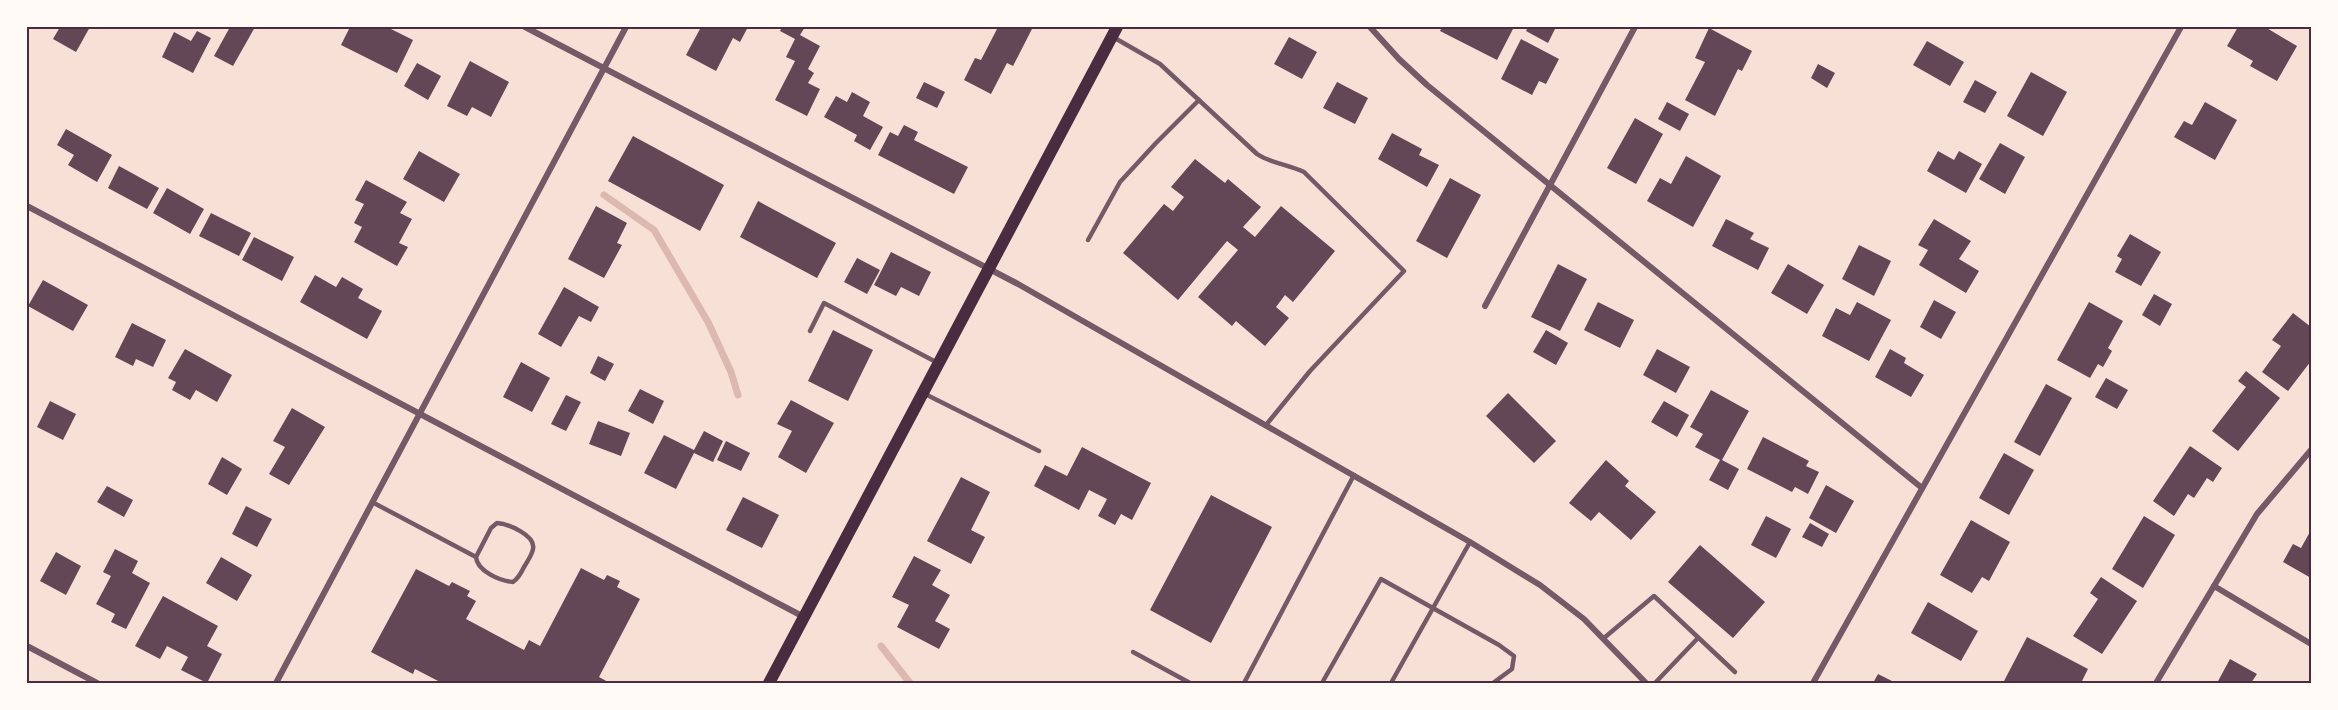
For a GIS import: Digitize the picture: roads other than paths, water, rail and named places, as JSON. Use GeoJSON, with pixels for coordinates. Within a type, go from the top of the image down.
{"type":"FeatureCollection","features":[{"type":"Feature","properties":{"kind":"main road"},"geometry":{"type":"LineString","coordinates":[[770,683],[1114,32]]}},
{"type":"Feature","properties":{"kind":"street"},"geometry":{"type":"LineString","coordinates":[[525,27],[988,269],[1470,542],[1540,585],[1604,638],[1646,683]]}},
{"type":"Feature","properties":{"kind":"street"},"geometry":{"type":"LineString","coordinates":[[276,683],[626,27]]}},
{"type":"Feature","properties":{"kind":"street"},"geometry":{"type":"LineString","coordinates":[[1370,27],[1412,73],[1922,488]]}},
{"type":"Feature","properties":{"kind":"street"},"geometry":{"type":"LineString","coordinates":[[1485,306],[1635,27]]}},
{"type":"Feature","properties":{"kind":"street"},"geometry":{"type":"LineString","coordinates":[[1813,683],[2181,27]]}},
{"type":"Feature","properties":{"kind":"street"},"geometry":{"type":"LineString","coordinates":[[27,206],[804,617]]}},
{"type":"Feature","properties":{"kind":"street"},"geometry":{"type":"LineString","coordinates":[[2156,683],[2257,514],[2311,450]]}},
{"type":"Feature","properties":{"kind":"street"},"geometry":{"type":"LineString","coordinates":[[2214,586],[2311,644]]}},
{"type":"Feature","properties":{"kind":"street"},"geometry":{"type":"LineString","coordinates":[[27,646],[97,683]]}},
{"type":"Feature","properties":{"kind":"lane"},"geometry":{"type":"LineString","coordinates":[[1114,32],[1160,64],[1257,154],[1268,161],[1304,172],[1404,271],[1310,371],[1266,425]]}},
{"type":"Feature","properties":{"kind":"lane"},"geometry":{"type":"LineString","coordinates":[[1088,240],[1120,182],[1198,100]]}},
{"type":"Feature","properties":{"kind":"lane"},"geometry":{"type":"LineString","coordinates":[[810,331],[824,303],[939,363]]}},
{"type":"Feature","properties":{"kind":"lane"},"geometry":{"type":"LineString","coordinates":[[923,393],[1039,451]]}},
{"type":"Feature","properties":{"kind":"lane"},"geometry":{"type":"LineString","coordinates":[[1244,683],[1354,476]]}},
{"type":"Feature","properties":{"kind":"lane"},"geometry":{"type":"LineString","coordinates":[[372,502],[476,557]]}},
{"type":"Feature","properties":{"kind":"lane"},"geometry":{"type":"LineString","coordinates":[[497,523],[529,537],[533,543],[533,550],[518,578],[513,582],[505,581],[480,568],[476,557],[491,528],[497,523]]}},
{"type":"Feature","properties":{"kind":"lane"},"geometry":{"type":"LineString","coordinates":[[1391,683],[1470,542]]}},
{"type":"Feature","properties":{"kind":"lane"},"geometry":{"type":"LineString","coordinates":[[1322,683],[1381,579],[1499,645],[1514,656],[1512,669],[1493,683]]}},
{"type":"Feature","properties":{"kind":"lane"},"geometry":{"type":"LineString","coordinates":[[1604,638],[1654,596],[1735,672]]}},
{"type":"Feature","properties":{"kind":"lane"},"geometry":{"type":"LineString","coordinates":[[1655,683],[1698,638]]}},
{"type":"Feature","properties":{"kind":"lane"},"geometry":{"type":"LineString","coordinates":[[1132,652],[1190,683]]}},
{"type":"Feature","properties":{"kind":"waterway"},"geometry":{"type":"LineString","coordinates":[[604,195],[654,230],[708,322],[731,372],[738,395]]}},
{"type":"Feature","properties":{"kind":"waterway"},"geometry":{"type":"LineString","coordinates":[[881,646],[910,683]]}}]}
